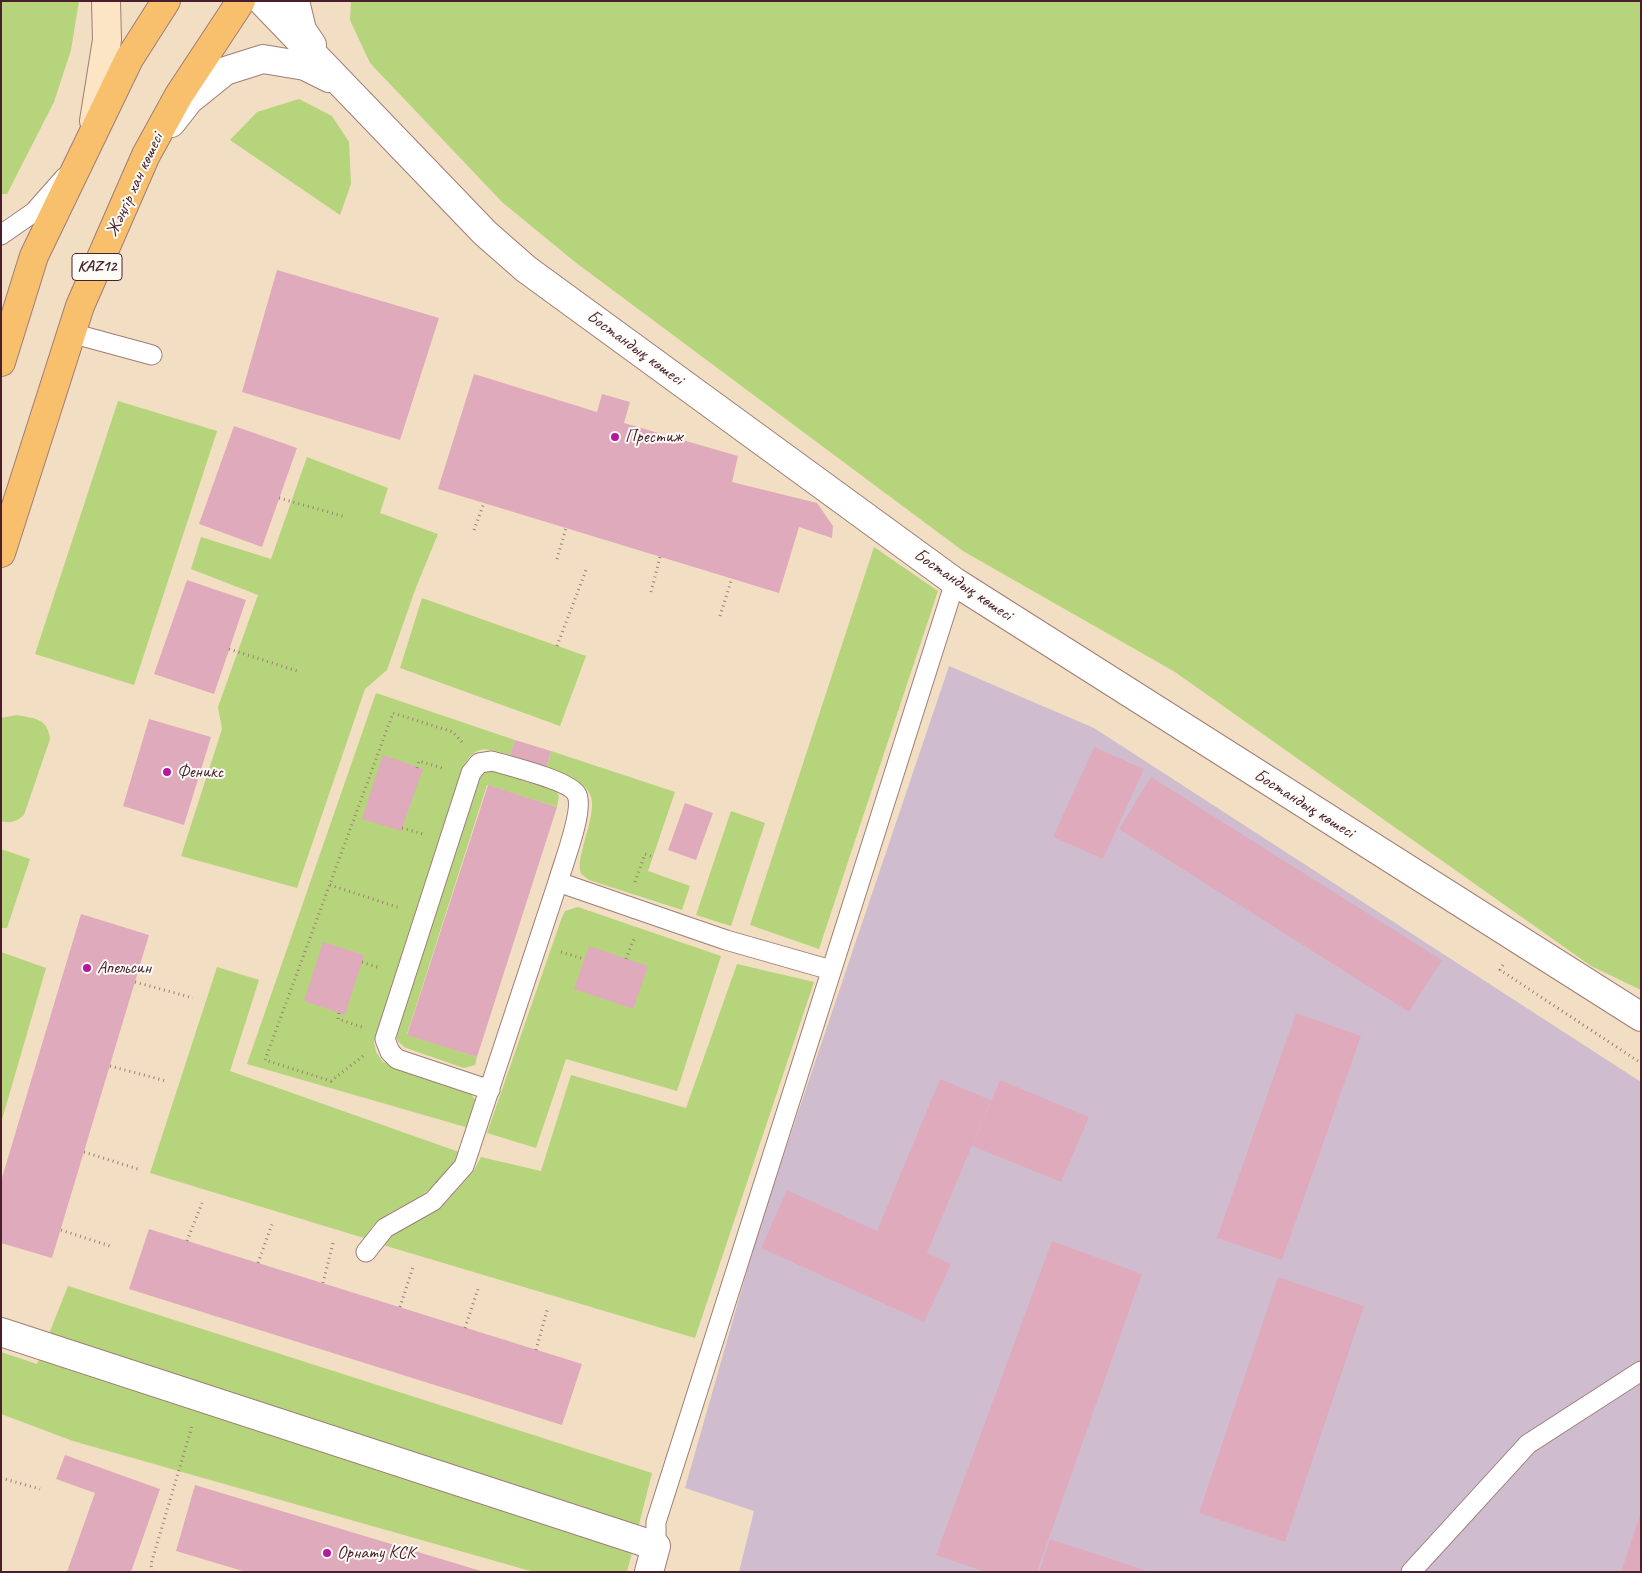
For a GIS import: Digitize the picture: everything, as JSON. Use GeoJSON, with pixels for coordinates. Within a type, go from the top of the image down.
{"type":"FeatureCollection","features":[{"type":"Feature","properties":{"kind":"main road"},"geometry":{"type":"LineString","coordinates":[[86,148],[107,40],[106,1]]}},
{"type":"Feature","properties":{"kind":"main road"},"geometry":{"type":"LineString","coordinates":[[1,362],[34,256],[129,59],[166,1]]}},
{"type":"Feature","properties":{"kind":"main road","name":"Жәңгір хан көшесі"},"geometry":{"type":"LineString","coordinates":[[1,553],[6,519],[80,306],[146,155],[179,95],[241,1]]}},
{"type":"Feature","properties":{"kind":"street"},"geometry":{"type":"LineString","coordinates":[[262,1],[339,83]]}},
{"type":"Feature","properties":{"kind":"street"},"geometry":{"type":"LineString","coordinates":[[295,1],[302,30],[339,83]]}},
{"type":"Feature","properties":{"kind":"street"},"geometry":{"type":"LineString","coordinates":[[146,155],[190,100],[225,72],[263,59],[305,66],[339,83]]}},
{"type":"Feature","properties":{"kind":"street","name":"Бостандық көшесі"},"geometry":{"type":"LineString","coordinates":[[339,83],[485,233],[526,269],[955,582],[1641,1017]]}},
{"type":"Feature","properties":{"kind":"street"},"geometry":{"type":"LineString","coordinates":[[1,1332],[656,1546],[649,1572]]}},
{"type":"Feature","properties":{"kind":"lane"},"geometry":{"type":"LineString","coordinates":[[1,235],[34,212],[86,148]]}},
{"type":"Feature","properties":{"kind":"lane"},"geometry":{"type":"LineString","coordinates":[[71,333],[152,355]]}},
{"type":"Feature","properties":{"kind":"lane"},"geometry":{"type":"LineString","coordinates":[[656,1546],[656,1522],[955,582]]}},
{"type":"Feature","properties":{"kind":"lane"},"geometry":{"type":"LineString","coordinates":[[366,1252],[385,1228],[433,1201],[464,1166],[490,1090],[558,882],[579,808],[577,795],[568,785],[492,761],[475,770],[385,1039],[390,1052],[397,1059],[490,1090]]}},
{"type":"Feature","properties":{"kind":"lane"},"geometry":{"type":"LineString","coordinates":[[558,882],[726,940],[831,970]]}},
{"type":"Feature","properties":{"kind":"lane"},"geometry":{"type":"LineString","coordinates":[[1411,1572],[1528,1444],[1641,1371]]}},
{"type":"Feature","properties":{"kind":"path"},"geometry":{"type":"LineString","coordinates":[[280,498],[346,517]]}},
{"type":"Feature","properties":{"kind":"path"},"geometry":{"type":"LineString","coordinates":[[474,530],[484,503]]}},
{"type":"Feature","properties":{"kind":"path"},"geometry":{"type":"LineString","coordinates":[[556,559],[566,528]]}},
{"type":"Feature","properties":{"kind":"path"},"geometry":{"type":"LineString","coordinates":[[652,592],[660,556]]}},
{"type":"Feature","properties":{"kind":"path"},"geometry":{"type":"LineString","coordinates":[[557,646],[586,570]]}},
{"type":"Feature","properties":{"kind":"path"},"geometry":{"type":"LineString","coordinates":[[720,616],[732,578]]}},
{"type":"Feature","properties":{"kind":"path"},"geometry":{"type":"LineString","coordinates":[[229,649],[297,671]]}},
{"type":"Feature","properties":{"kind":"path"},"geometry":{"type":"LineString","coordinates":[[385,1039],[331,1081],[265,1060],[394,712],[452,732],[475,770]]}},
{"type":"Feature","properties":{"kind":"path"},"geometry":{"type":"LineString","coordinates":[[417,768],[419,761],[475,770]]}},
{"type":"Feature","properties":{"kind":"path"},"geometry":{"type":"LineString","coordinates":[[627,906],[646,854],[653,857]]}},
{"type":"Feature","properties":{"kind":"path"},"geometry":{"type":"LineString","coordinates":[[330,885],[425,916]]}},
{"type":"Feature","properties":{"kind":"path"},"geometry":{"type":"LineString","coordinates":[[1519,940],[1500,970],[1641,1063]]}},
{"type":"Feature","properties":{"kind":"path"},"geometry":{"type":"LineString","coordinates":[[135,982],[193,998]]}},
{"type":"Feature","properties":{"kind":"path"},"geometry":{"type":"LineString","coordinates":[[110,1066],[166,1081]]}},
{"type":"Feature","properties":{"kind":"path"},"geometry":{"type":"LineString","coordinates":[[84,1152],[138,1170]]}},
{"type":"Feature","properties":{"kind":"path"},"geometry":{"type":"LineString","coordinates":[[187,1240],[202,1203]]}},
{"type":"Feature","properties":{"kind":"path"},"geometry":{"type":"LineString","coordinates":[[258,1263],[272,1224]]}},
{"type":"Feature","properties":{"kind":"path"},"geometry":{"type":"LineString","coordinates":[[60,1230],[113,1247]]}},
{"type":"Feature","properties":{"kind":"path"},"geometry":{"type":"LineString","coordinates":[[323,1283],[333,1242]]}},
{"type":"Feature","properties":{"kind":"path"},"geometry":{"type":"LineString","coordinates":[[400,1307],[413,1267]]}},
{"type":"Feature","properties":{"kind":"path"},"geometry":{"type":"LineString","coordinates":[[465,1328],[478,1286]]}},
{"type":"Feature","properties":{"kind":"path"},"geometry":{"type":"LineString","coordinates":[[536,1350],[548,1307]]}},
{"type":"Feature","properties":{"kind":"path"},"geometry":{"type":"LineString","coordinates":[[152,1572],[151,1564],[201,1397]]}},
{"type":"Feature","properties":{"kind":"path"},"geometry":{"type":"LineString","coordinates":[[1,1478],[40,1489]]}},
{"type":"Feature","properties":{"kind":"shaded area"},"geometry":{"type":"Polygon","coordinates":[[[949,666],[1094,728],[1641,1082],[1641,1572],[739,1572],[754,1511],[685,1488],[760,1225],[949,666]]]}},
{"type":"Feature","properties":{"kind":"green space"},"geometry":{"type":"Polygon","coordinates":[[[1,1],[79,1],[71,50],[54,102],[7,194],[1,194],[1,1]]]}},
{"type":"Feature","properties":{"kind":"green space"},"geometry":{"type":"Polygon","coordinates":[[[351,1],[1641,1],[1641,990],[1591,966],[1175,672],[963,551],[575,262],[502,202],[370,63],[350,20],[351,1]]]}},
{"type":"Feature","properties":{"kind":"green space"},"geometry":{"type":"Polygon","coordinates":[[[299,99],[332,116],[349,142],[351,184],[340,215],[230,140],[257,112],[299,99]]]}},
{"type":"Feature","properties":{"kind":"green space"},"geometry":{"type":"Polygon","coordinates":[[[118,401],[217,431],[134,685],[35,654],[118,401]]]}},
{"type":"Feature","properties":{"kind":"green space"},"geometry":{"type":"Polygon","coordinates":[[[307,457],[388,488],[380,513],[438,534],[415,590],[387,670],[365,689],[297,888],[181,856],[222,729],[218,707],[258,595],[191,569],[201,537],[271,559],[307,457]]]}},
{"type":"Feature","properties":{"kind":"green space"},"geometry":{"type":"Polygon","coordinates":[[[874,547],[938,591],[819,949],[750,925],[874,547]]]}},
{"type":"Feature","properties":{"kind":"green space"},"geometry":{"type":"Polygon","coordinates":[[[422,598],[586,656],[560,726],[400,668],[422,598]]]}},
{"type":"Feature","properties":{"kind":"green space"},"geometry":{"type":"Polygon","coordinates":[[[376,693],[515,740],[510,755],[492,750],[479,750],[474,753],[460,774],[374,1041],[376,1052],[383,1062],[471,1094],[477,1103],[469,1128],[247,1064],[376,693]]]}},
{"type":"Feature","properties":{"kind":"green space"},"geometry":{"type":"Polygon","coordinates":[[[17,715],[43,723],[50,739],[24,815],[14,821],[5,822],[1,821],[1,718],[17,715]]]}},
{"type":"Feature","properties":{"kind":"green space"},"geometry":{"type":"Polygon","coordinates":[[[551,751],[675,792],[648,871],[690,886],[682,910],[589,880],[581,874],[580,860],[591,815],[592,804],[590,795],[586,788],[577,781],[547,767],[551,751]]]}},
{"type":"Feature","properties":{"kind":"green space"},"geometry":{"type":"Polygon","coordinates":[[[497,769],[556,790],[559,796],[557,807],[487,785],[407,1034],[477,1057],[475,1065],[464,1068],[406,1048],[398,1041],[395,1032],[477,779],[481,773],[497,769]]]}},
{"type":"Feature","properties":{"kind":"green space"},"geometry":{"type":"Polygon","coordinates":[[[731,811],[765,823],[731,926],[696,915],[731,811]]]}},
{"type":"Feature","properties":{"kind":"green space"},"geometry":{"type":"Polygon","coordinates":[[[1,849],[30,859],[7,928],[1,928],[1,849]]]}},
{"type":"Feature","properties":{"kind":"green space"},"geometry":{"type":"Polygon","coordinates":[[[578,907],[721,956],[677,1091],[566,1059],[536,1148],[487,1133],[562,917],[565,911],[578,907]]]}},
{"type":"Feature","properties":{"kind":"green space"},"geometry":{"type":"Polygon","coordinates":[[[1,952],[46,968],[1,1123],[1,952]]]}},
{"type":"Feature","properties":{"kind":"green space"},"geometry":{"type":"Polygon","coordinates":[[[737,964],[814,982],[695,1338],[383,1245],[396,1232],[440,1209],[473,1172],[481,1157],[541,1171],[571,1075],[686,1108],[737,964]]]}},
{"type":"Feature","properties":{"kind":"green space"},"geometry":{"type":"Polygon","coordinates":[[[217,967],[259,980],[230,1071],[459,1152],[444,1176],[425,1193],[379,1220],[364,1238],[150,1173],[217,967]]]}},
{"type":"Feature","properties":{"kind":"green space"},"geometry":{"type":"Polygon","coordinates":[[[68,1286],[652,1473],[627,1572],[534,1572],[73,1441],[1,1414],[1,1352],[37,1364],[68,1286]]]}},
{"type":"Feature","properties":{"kind":"building"},"geometry":{"type":"Polygon","coordinates":[[[277,270],[439,318],[400,440],[242,392],[277,270]]]}},
{"type":"Feature","properties":{"kind":"building"},"geometry":{"type":"Polygon","coordinates":[[[474,374],[597,412],[602,394],[630,402],[624,423],[738,456],[732,482],[817,503],[833,526],[832,538],[799,527],[779,593],[438,489],[474,374]]]}},
{"type":"Feature","properties":{"kind":"building"},"geometry":{"type":"Polygon","coordinates":[[[234,426],[297,448],[262,547],[199,524],[234,426]]]}},
{"type":"Feature","properties":{"kind":"building"},"geometry":{"type":"Polygon","coordinates":[[[187,580],[246,600],[214,694],[154,674],[187,580]]]}},
{"type":"Feature","properties":{"kind":"building","name":"Феникс"},"geometry":{"type":"Polygon","coordinates":[[[149,719],[211,737],[184,825],[123,806],[149,719]]]}},
{"type":"Feature","properties":{"kind":"building"},"geometry":{"type":"Polygon","coordinates":[[[515,740],[551,751],[547,767],[510,755],[515,740]]]}},
{"type":"Feature","properties":{"kind":"building"},"geometry":{"type":"Polygon","coordinates":[[[1094,747],[1144,769],[1103,859],[1053,837],[1094,747]]]}},
{"type":"Feature","properties":{"kind":"building"},"geometry":{"type":"Polygon","coordinates":[[[383,755],[423,769],[401,831],[362,819],[383,755]]]}},
{"type":"Feature","properties":{"kind":"building"},"geometry":{"type":"Polygon","coordinates":[[[1151,777],[1442,960],[1409,1012],[1119,829],[1151,777]]]}},
{"type":"Feature","properties":{"kind":"building"},"geometry":{"type":"Polygon","coordinates":[[[488,785],[557,807],[477,1057],[407,1035],[488,785]]]}},
{"type":"Feature","properties":{"kind":"building"},"geometry":{"type":"Polygon","coordinates":[[[685,803],[713,813],[696,860],[668,850],[685,803]]]}},
{"type":"Feature","properties":{"kind":"building"},"geometry":{"type":"Polygon","coordinates":[[[81,914],[149,935],[52,1258],[1,1243],[1,1181],[81,914]]]}},
{"type":"Feature","properties":{"kind":"building"},"geometry":{"type":"Polygon","coordinates":[[[323,942],[364,955],[345,1015],[304,1001],[323,942]]]}},
{"type":"Feature","properties":{"kind":"building"},"geometry":{"type":"Polygon","coordinates":[[[589,946],[648,966],[633,1009],[574,989],[589,946]]]}},
{"type":"Feature","properties":{"kind":"building"},"geometry":{"type":"Polygon","coordinates":[[[1296,1013],[1361,1036],[1282,1260],[1217,1238],[1296,1013]]]}},
{"type":"Feature","properties":{"kind":"building"},"geometry":{"type":"Polygon","coordinates":[[[940,1079],[991,1100],[927,1253],[951,1264],[924,1322],[761,1248],[787,1190],[877,1231],[940,1079]]]}},
{"type":"Feature","properties":{"kind":"building"},"geometry":{"type":"Polygon","coordinates":[[[1000,1080],[1089,1117],[1061,1182],[972,1146],[1000,1080]]]}},
{"type":"Feature","properties":{"kind":"building"},"geometry":{"type":"Polygon","coordinates":[[[149,1229],[582,1364],[562,1425],[129,1289],[149,1229]]]}},
{"type":"Feature","properties":{"kind":"building"},"geometry":{"type":"Polygon","coordinates":[[[1052,1241],[1142,1274],[1037,1572],[986,1572],[936,1555],[1052,1241]]]}},
{"type":"Feature","properties":{"kind":"building"},"geometry":{"type":"Polygon","coordinates":[[[1278,1277],[1364,1306],[1285,1542],[1199,1513],[1278,1277]]]}},
{"type":"Feature","properties":{"kind":"building"},"geometry":{"type":"Polygon","coordinates":[[[65,1455],[160,1489],[131,1572],[67,1572],[95,1493],[56,1479],[65,1455]]]}},
{"type":"Feature","properties":{"kind":"building"},"geometry":{"type":"Polygon","coordinates":[[[195,1485],[481,1572],[246,1572],[176,1551],[195,1485]]]}},
{"type":"Feature","properties":{"kind":"building"},"geometry":{"type":"Polygon","coordinates":[[[1640,1515],[1641,1572],[1621,1572],[1640,1515]]]}},
{"type":"Feature","properties":{"kind":"building"},"geometry":{"type":"Polygon","coordinates":[[[1050,1539],[1147,1571],[1147,1572],[1039,1572],[1050,1539]]]}},
{"type":"Feature","properties":{"kind":"place","name":"Престиж"},"geometry":{"type":"Point","coordinates":[615,437]}},
{"type":"Feature","properties":{"kind":"place","name":"Феникс"},"geometry":{"type":"Point","coordinates":[167,772]}},
{"type":"Feature","properties":{"kind":"place","name":"Апельсин"},"geometry":{"type":"Point","coordinates":[87,968]}},
{"type":"Feature","properties":{"kind":"place","name":"Орнату КСК"},"geometry":{"type":"Point","coordinates":[327,1553]}}]}
